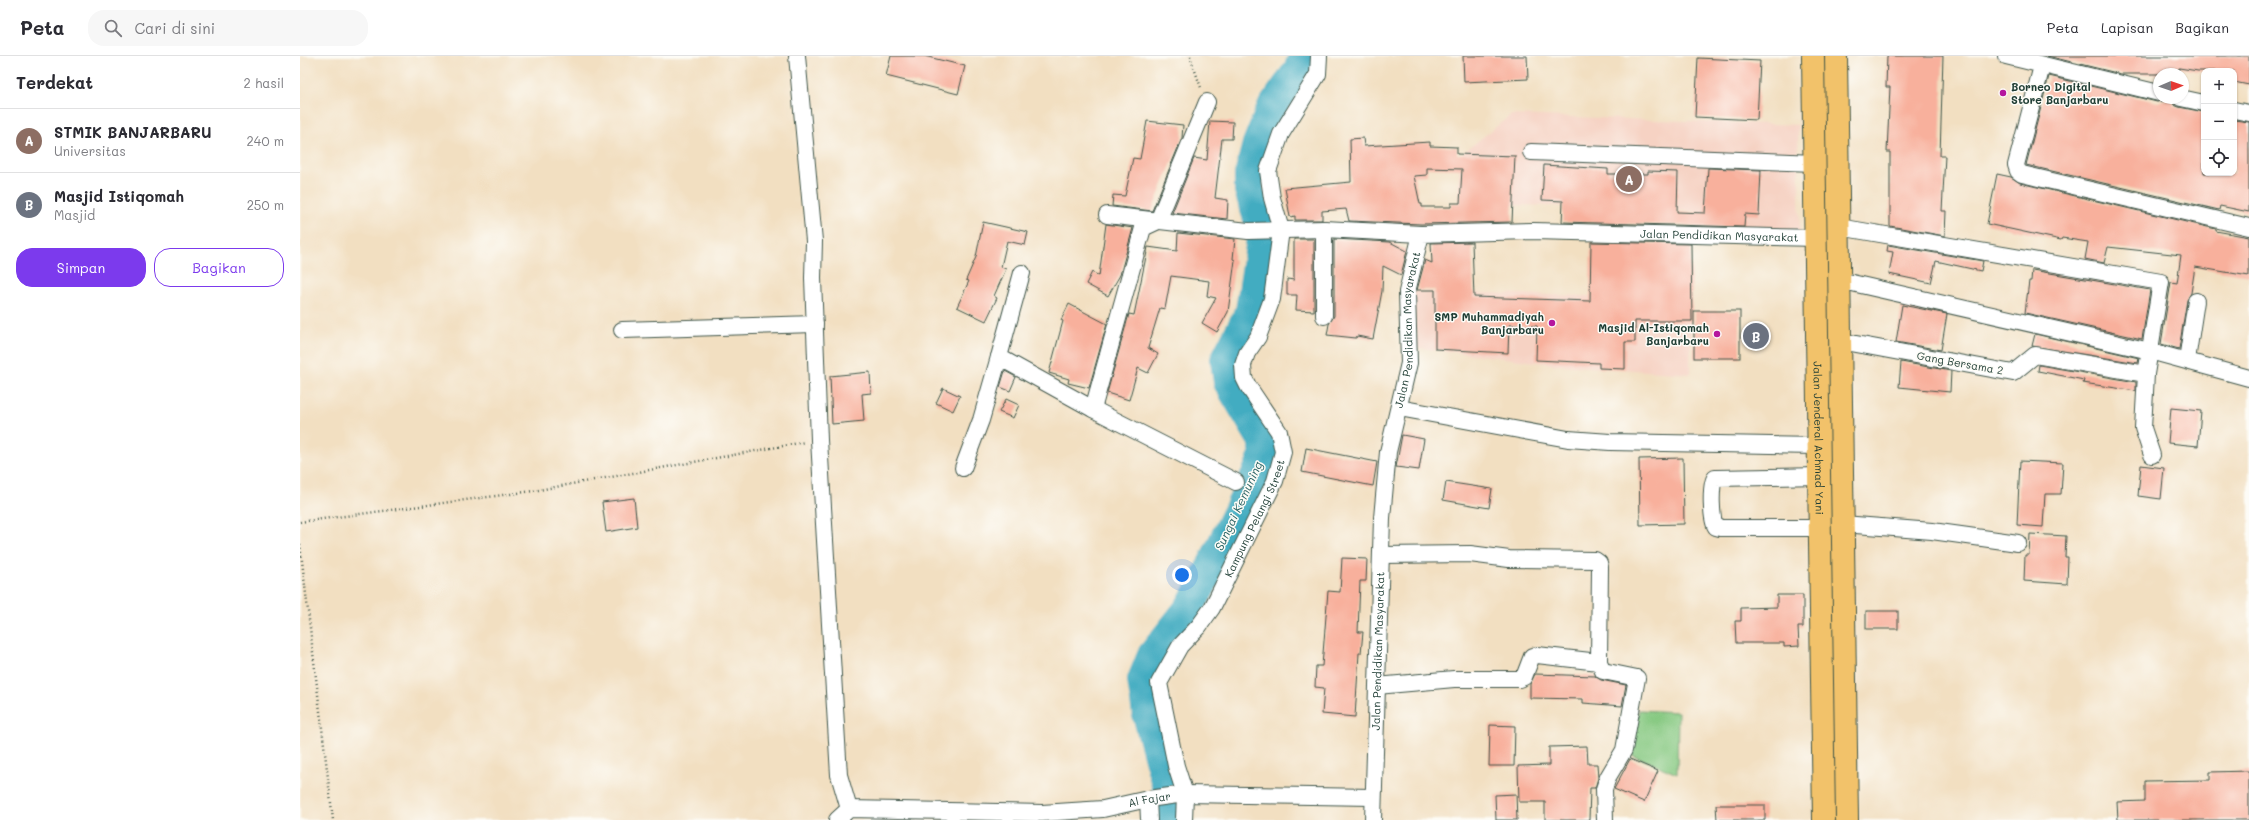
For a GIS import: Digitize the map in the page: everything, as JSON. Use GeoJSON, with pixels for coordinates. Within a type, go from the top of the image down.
{"type":"FeatureCollection","features":[{"type":"Feature","properties":{"kind":"highway","name":"Jalan Jenderal Achmad Yani"},"geometry":{"type":"LineString","coordinates":[[1813,56],[1817,238],[1818,476],[1824,820]]}},
{"type":"Feature","properties":{"kind":"highway","name":"Jalan Jenderal Achmad Yani"},"geometry":{"type":"LineString","coordinates":[[1836,56],[1847,820]]}},
{"type":"Feature","properties":{"kind":"highway"},"geometry":{"type":"LineString","coordinates":[[1822,666],[1844,664]]}},
{"type":"Feature","properties":{"kind":"street"},"geometry":{"type":"LineString","coordinates":[[797,56],[814,241],[819,440],[839,775],[849,808],[837,820]]}},
{"type":"Feature","properties":{"kind":"street","name":"Kampung Pelangi Street"},"geometry":{"type":"LineString","coordinates":[[1184,820],[1184,795],[1161,701],[1159,683],[1180,646],[1199,626],[1212,608],[1275,481],[1283,452],[1278,432],[1244,378],[1243,365],[1247,353],[1258,337],[1272,299],[1280,230],[1272,198],[1268,171],[1281,134],[1318,74],[1319,56]]}},
{"type":"Feature","properties":{"kind":"street"},"geometry":{"type":"LineString","coordinates":[[2006,56],[2042,66],[2153,92]]}},
{"type":"Feature","properties":{"kind":"street"},"geometry":{"type":"LineString","coordinates":[[2042,66],[2016,165],[2018,171],[2022,174],[2249,227]]}},
{"type":"Feature","properties":{"kind":"street"},"geometry":{"type":"LineString","coordinates":[[2189,100],[2201,102]]}},
{"type":"Feature","properties":{"kind":"street"},"geometry":{"type":"LineString","coordinates":[[1094,409],[1143,228],[1158,221],[1207,102]]}},
{"type":"Feature","properties":{"kind":"street"},"geometry":{"type":"LineString","coordinates":[[2237,111],[2249,114]]}},
{"type":"Feature","properties":{"kind":"street"},"geometry":{"type":"LineString","coordinates":[[1531,152],[1815,163]]}},
{"type":"Feature","properties":{"kind":"street"},"geometry":{"type":"LineString","coordinates":[[1107,215],[1248,231],[1324,229],[1421,234]]}},
{"type":"Feature","properties":{"kind":"street"},"geometry":{"type":"LineString","coordinates":[[1839,227],[2161,282],[2146,374],[2143,428],[2152,455]]}},
{"type":"Feature","properties":{"kind":"street"},"geometry":{"type":"LineString","coordinates":[[1324,229],[1324,316]]}},
{"type":"Feature","properties":{"kind":"street","name":"Jalan Pendidikan Masyarakat"},"geometry":{"type":"LineString","coordinates":[[1373,820],[1372,797],[1378,686],[1381,555],[1388,452],[1409,363],[1407,292],[1421,234],[1534,231],[1817,238]]}},
{"type":"Feature","properties":{"kind":"street"},"geometry":{"type":"LineString","coordinates":[[963,468],[981,420],[1022,273]]}},
{"type":"Feature","properties":{"kind":"street"},"geometry":{"type":"LineString","coordinates":[[1839,280],[2150,351],[2249,378]]}},
{"type":"Feature","properties":{"kind":"street"},"geometry":{"type":"LineString","coordinates":[[2187,360],[2196,301]]}},
{"type":"Feature","properties":{"kind":"street"},"geometry":{"type":"LineString","coordinates":[[622,330],[815,324]]}},
{"type":"Feature","properties":{"kind":"street","name":"Gang Bersama 2"},"geometry":{"type":"LineString","coordinates":[[1840,341],[2013,372],[2035,355],[2146,374]]}},
{"type":"Feature","properties":{"kind":"street"},"geometry":{"type":"LineString","coordinates":[[999,357],[1094,409],[1236,482]]}},
{"type":"Feature","properties":{"kind":"street"},"geometry":{"type":"LineString","coordinates":[[1399,408],[1568,439],[1610,442],[1818,446]]}},
{"type":"Feature","properties":{"kind":"street"},"geometry":{"type":"LineString","coordinates":[[1818,476],[1715,478],[1712,484],[1713,521],[1716,527],[1720,528],[1820,528]]}},
{"type":"Feature","properties":{"kind":"street"},"geometry":{"type":"LineString","coordinates":[[1843,524],[1932,531],[2018,543]]}},
{"type":"Feature","properties":{"kind":"street"},"geometry":{"type":"LineString","coordinates":[[1381,555],[1470,554],[1509,559],[1595,560],[1599,563],[1599,662],[1603,671],[1638,678],[1624,750],[1608,777],[1604,789],[1605,820]]}},
{"type":"Feature","properties":{"kind":"street"},"geometry":{"type":"LineString","coordinates":[[1378,686],[1454,679],[1519,679],[1524,677],[1532,656],[1599,662]]}},
{"type":"Feature","properties":{"kind":"street","name":"Al Fajar"},"geometry":{"type":"LineString","coordinates":[[849,808],[1042,816],[1103,809],[1152,798],[1184,795],[1372,797]]}},
{"type":"Feature","properties":{"kind":"street"},"geometry":{"type":"LineString","coordinates":[[1149,820],[1152,798]]}},
{"type":"Feature","properties":{"kind":"path"},"geometry":{"type":"LineString","coordinates":[[1190,56],[1207,102]]}},
{"type":"Feature","properties":{"kind":"path"},"geometry":{"type":"LineString","coordinates":[[300,522],[533,491],[819,440]]}},
{"type":"Feature","properties":{"kind":"path"},"geometry":{"type":"LineString","coordinates":[[300,544],[333,820]]}},
{"type":"Feature","properties":{"kind":"shaded area"},"geometry":{"type":"Polygon","coordinates":[[[1511,115],[1798,125],[1800,243],[1695,240],[1695,211],[1458,203],[1460,155],[1511,115]]]}},
{"type":"Feature","properties":{"kind":"shaded area","name":"SMP Muhammadiyah Banjarbaru"},"geometry":{"type":"Polygon","coordinates":[[[1411,291],[1692,299],[1690,374],[1561,365],[1412,347],[1411,291]]]}},
{"type":"Feature","properties":{"kind":"green space"},"geometry":{"type":"Polygon","coordinates":[[[1639,710],[1678,712],[1677,774],[1628,753],[1639,710]]]}},
{"type":"Feature","properties":{"kind":"building"},"geometry":{"type":"Polygon","coordinates":[[[891,56],[924,56],[965,66],[958,94],[886,76],[891,56]]]}},
{"type":"Feature","properties":{"kind":"building"},"geometry":{"type":"Polygon","coordinates":[[[1463,56],[1527,56],[1528,79],[1464,82],[1463,56]]]}},
{"type":"Feature","properties":{"kind":"building"},"geometry":{"type":"Polygon","coordinates":[[[1887,56],[1943,56],[1940,156],[1945,156],[1942,211],[1946,211],[1945,236],[1890,226],[1890,152],[1887,152],[1890,87],[1886,87],[1887,56]]]}},
{"type":"Feature","properties":{"kind":"building"},"geometry":{"type":"Polygon","coordinates":[[[2047,56],[2249,56],[2249,85],[2237,83],[2237,68],[2201,68],[2201,71],[2198,71],[2189,70],[2189,68],[2153,68],[2153,74],[2121,74],[2047,56]]]}},
{"type":"Feature","properties":{"kind":"building"},"geometry":{"type":"Polygon","coordinates":[[[1698,58],[1760,61],[1757,120],[1695,117],[1698,58]]]}},
{"type":"Feature","properties":{"kind":"building"},"geometry":{"type":"Polygon","coordinates":[[[2049,76],[2153,101],[2153,104],[2174,104],[2179,107],[2201,111],[2201,176],[2237,176],[2237,120],[2249,122],[2249,212],[2220,206],[2219,210],[2026,165],[2049,76]]]}},
{"type":"Feature","properties":{"kind":"building"},"geometry":{"type":"Polygon","coordinates":[[[1147,121],[1183,125],[1182,138],[1152,211],[1112,206],[1113,195],[1125,196],[1133,158],[1140,159],[1147,121]]]}},
{"type":"Feature","properties":{"kind":"building"},"geometry":{"type":"Polygon","coordinates":[[[1210,121],[1233,122],[1232,139],[1222,139],[1215,198],[1228,200],[1227,219],[1172,213],[1194,158],[1207,160],[1210,121]]]}},
{"type":"Feature","properties":{"kind":"building"},"geometry":{"type":"Polygon","coordinates":[[[1363,138],[1364,146],[1430,142],[1430,146],[1457,147],[1457,154],[1515,156],[1512,222],[1421,224],[1349,221],[1346,209],[1322,211],[1322,220],[1295,220],[1295,216],[1290,217],[1285,188],[1351,182],[1350,139],[1363,138]],[[1427,168],[1427,175],[1414,176],[1422,207],[1451,207],[1451,203],[1460,203],[1462,169],[1427,168]]]}},
{"type":"Feature","properties":{"kind":"building"},"geometry":{"type":"Polygon","coordinates":[[[1544,165],[1608,169],[1608,174],[1648,174],[1648,171],[1678,172],[1677,212],[1705,213],[1708,168],[1761,170],[1759,215],[1745,214],[1744,227],[1562,222],[1563,201],[1542,200],[1544,165]]]}},
{"type":"Feature","properties":{"kind":"building"},"geometry":{"type":"Polygon","coordinates":[[[1997,174],[2011,177],[2020,183],[2216,229],[2216,231],[2249,237],[2249,276],[2195,267],[2191,293],[2187,300],[2179,349],[2161,344],[2171,282],[2177,283],[2181,255],[2108,247],[2104,263],[2085,259],[2088,242],[2062,238],[2061,240],[1987,224],[1997,174]]]}},
{"type":"Feature","properties":{"kind":"building"},"geometry":{"type":"Polygon","coordinates":[[[983,222],[1028,232],[1025,245],[1007,241],[1001,267],[1006,269],[994,296],[997,298],[986,321],[957,307],[969,281],[966,280],[976,257],[983,222]]]}},
{"type":"Feature","properties":{"kind":"building"},"geometry":{"type":"Polygon","coordinates":[[[1106,224],[1133,228],[1120,275],[1108,296],[1086,284],[1092,272],[1099,276],[1106,224]]]}},
{"type":"Feature","properties":{"kind":"building"},"geometry":{"type":"Polygon","coordinates":[[[1178,233],[1235,239],[1233,259],[1235,260],[1228,312],[1217,332],[1202,323],[1216,298],[1207,296],[1209,281],[1171,276],[1165,309],[1160,308],[1148,348],[1158,354],[1148,373],[1138,368],[1129,400],[1107,393],[1129,314],[1134,315],[1148,247],[1177,251],[1178,233]]]}},
{"type":"Feature","properties":{"kind":"building"},"geometry":{"type":"Polygon","coordinates":[[[1294,239],[1314,239],[1314,311],[1296,310],[1297,295],[1287,295],[1287,279],[1294,280],[1294,239]]]}},
{"type":"Feature","properties":{"kind":"building"},"geometry":{"type":"Polygon","coordinates":[[[1334,239],[1390,242],[1407,251],[1401,275],[1383,266],[1382,291],[1373,339],[1357,336],[1356,338],[1327,335],[1329,324],[1334,316],[1334,239]]]}},
{"type":"Feature","properties":{"kind":"building","name":"SMP Muhammadiyah Banjarbaru"},"geometry":{"type":"Polygon","coordinates":[[[1472,242],[1474,297],[1590,301],[1591,242],[1691,244],[1692,321],[1635,321],[1635,342],[1625,342],[1625,369],[1599,368],[1599,363],[1536,360],[1537,326],[1509,325],[1508,353],[1435,349],[1435,290],[1417,290],[1425,260],[1432,263],[1431,243],[1472,242]]]}},
{"type":"Feature","properties":{"kind":"building"},"geometry":{"type":"Polygon","coordinates":[[[1888,245],[1983,261],[1981,271],[1936,261],[1931,283],[1889,274],[1893,252],[1887,251],[1888,245]]]}},
{"type":"Feature","properties":{"kind":"building"},"geometry":{"type":"Polygon","coordinates":[[[2032,270],[2150,290],[2142,339],[2025,313],[2032,270]]]}},
{"type":"Feature","properties":{"kind":"building"},"geometry":{"type":"Polygon","coordinates":[[[1069,304],[1107,324],[1089,388],[1068,383],[1069,379],[1049,373],[1063,321],[1061,320],[1069,304]]]}},
{"type":"Feature","properties":{"kind":"building"},"geometry":{"type":"Polygon","coordinates":[[[1902,305],[1947,314],[1941,350],[1896,342],[1902,305]]]}},
{"type":"Feature","properties":{"kind":"building","name":"Masjid Al-Istiqomah Banjarbaru"},"geometry":{"type":"Polygon","coordinates":[[[1694,311],[1740,311],[1740,358],[1694,358],[1694,311]]]}},
{"type":"Feature","properties":{"kind":"building"},"geometry":{"type":"Polygon","coordinates":[[[2035,334],[2139,358],[2138,363],[2032,346],[2035,334]]]}},
{"type":"Feature","properties":{"kind":"building"},"geometry":{"type":"Polygon","coordinates":[[[1901,362],[1951,371],[1950,392],[1899,387],[1901,362]]]}},
{"type":"Feature","properties":{"kind":"building"},"geometry":{"type":"Polygon","coordinates":[[[2039,365],[2136,382],[2136,391],[2083,383],[2084,380],[2038,371],[2039,365]]]}},
{"type":"Feature","properties":{"kind":"building"},"geometry":{"type":"Polygon","coordinates":[[[1005,371],[1016,377],[1010,391],[1000,387],[1005,371]]]}},
{"type":"Feature","properties":{"kind":"building"},"geometry":{"type":"Polygon","coordinates":[[[870,372],[871,393],[862,394],[864,421],[832,424],[830,376],[870,372]]]}},
{"type":"Feature","properties":{"kind":"building"},"geometry":{"type":"Polygon","coordinates":[[[943,388],[960,396],[953,411],[936,403],[943,388]]]}},
{"type":"Feature","properties":{"kind":"building"},"geometry":{"type":"Polygon","coordinates":[[[1006,399],[1019,405],[1013,418],[999,412],[1006,399]]]}},
{"type":"Feature","properties":{"kind":"building"},"geometry":{"type":"Polygon","coordinates":[[[2171,408],[2201,411],[2198,446],[2168,443],[2171,408]]]}},
{"type":"Feature","properties":{"kind":"building"},"geometry":{"type":"Polygon","coordinates":[[[1402,435],[1424,439],[1419,470],[1396,467],[1402,435]]]}},
{"type":"Feature","properties":{"kind":"building"},"geometry":{"type":"Polygon","coordinates":[[[1306,448],[1377,462],[1373,486],[1302,472],[1306,448]]]}},
{"type":"Feature","properties":{"kind":"building"},"geometry":{"type":"Polygon","coordinates":[[[1683,458],[1684,524],[1640,525],[1639,459],[1683,458]]]}},
{"type":"Feature","properties":{"kind":"building"},"geometry":{"type":"Polygon","coordinates":[[[2020,461],[2063,463],[2061,494],[2045,494],[2043,527],[2017,525],[2020,461]]]}},
{"type":"Feature","properties":{"kind":"building"},"geometry":{"type":"Polygon","coordinates":[[[2141,465],[2164,468],[2161,499],[2138,496],[2141,465]]]}},
{"type":"Feature","properties":{"kind":"building"},"geometry":{"type":"Polygon","coordinates":[[[1446,482],[1492,489],[1489,508],[1443,500],[1446,482]]]}},
{"type":"Feature","properties":{"kind":"building"},"geometry":{"type":"Polygon","coordinates":[[[634,498],[637,527],[606,532],[602,502],[634,498]]]}},
{"type":"Feature","properties":{"kind":"building"},"geometry":{"type":"Polygon","coordinates":[[[2030,534],[2066,536],[2065,557],[2068,557],[2067,584],[2024,581],[2025,555],[2029,555],[2030,534]]]}},
{"type":"Feature","properties":{"kind":"building"},"geometry":{"type":"Polygon","coordinates":[[[1342,558],[1367,559],[1366,581],[1360,581],[1358,632],[1363,632],[1361,653],[1359,653],[1355,717],[1322,714],[1324,688],[1315,687],[1316,666],[1322,666],[1328,591],[1340,592],[1342,558]]]}},
{"type":"Feature","properties":{"kind":"building"},"geometry":{"type":"Polygon","coordinates":[[[1777,595],[1803,595],[1803,627],[1798,627],[1799,646],[1784,647],[1784,643],[1736,643],[1735,621],[1741,621],[1741,608],[1777,607],[1777,595]]]}},
{"type":"Feature","properties":{"kind":"building"},"geometry":{"type":"Polygon","coordinates":[[[1866,611],[1898,611],[1898,629],[1866,629],[1866,611]]]}},
{"type":"Feature","properties":{"kind":"building"},"geometry":{"type":"Polygon","coordinates":[[[1535,674],[1595,676],[1601,680],[1626,685],[1622,706],[1583,703],[1583,699],[1530,698],[1530,684],[1535,674]]]}},
{"type":"Feature","properties":{"kind":"building"},"geometry":{"type":"Polygon","coordinates":[[[1490,725],[1515,726],[1514,766],[1489,766],[1490,725]]]}},
{"type":"Feature","properties":{"kind":"building"},"geometry":{"type":"Polygon","coordinates":[[[1587,746],[1588,764],[1597,764],[1598,778],[1595,788],[1590,788],[1589,820],[1545,820],[1545,802],[1519,802],[1518,766],[1549,765],[1549,747],[1587,746]]]}},
{"type":"Feature","properties":{"kind":"building"},"geometry":{"type":"Polygon","coordinates":[[[1630,759],[1658,771],[1644,802],[1614,789],[1630,759]]]}},
{"type":"Feature","properties":{"kind":"building"},"geometry":{"type":"Polygon","coordinates":[[[2249,771],[2249,820],[2118,820],[2117,802],[2145,801],[2145,781],[2210,780],[2210,772],[2249,771]]]}},
{"type":"Feature","properties":{"kind":"building"},"geometry":{"type":"Polygon","coordinates":[[[1516,794],[1517,820],[1496,820],[1495,795],[1516,794]]]}},
{"type":"Feature","properties":{"kind":"building"},"geometry":{"type":"Polygon","coordinates":[[[1716,805],[1765,805],[1765,820],[1717,820],[1716,805]]]}},
{"type":"Feature","properties":{"kind":"waterway","name":"Sungai Kemuning"},"geometry":{"type":"LineString","coordinates":[[1170,820],[1169,795],[1147,714],[1142,680],[1152,655],[1189,608],[1202,585],[1264,455],[1263,441],[1228,382],[1225,360],[1250,311],[1261,240],[1261,228],[1249,190],[1249,175],[1257,144],[1271,109],[1298,70],[1304,56]]}},
{"type":"Feature","properties":{"kind":"place","name":"Borneo Digital Store Banjarbaru"},"geometry":{"type":"Point","coordinates":[2003,93]}},
{"type":"Feature","properties":{"kind":"place","name":"STMIK BANJARBARU"},"geometry":{"type":"Point","coordinates":[1629,179]}},
{"type":"Feature","properties":{"kind":"place","name":"SMP Muhammadiyah Banjarbaru"},"geometry":{"type":"Point","coordinates":[1552,323]}},
{"type":"Feature","properties":{"kind":"place","name":"Masjid Al-Istiqomah Banjarbaru"},"geometry":{"type":"Point","coordinates":[1717,334]}},
{"type":"Feature","properties":{"kind":"place","name":"Masjid Istiqomah"},"geometry":{"type":"Point","coordinates":[1756,336]}}]}
